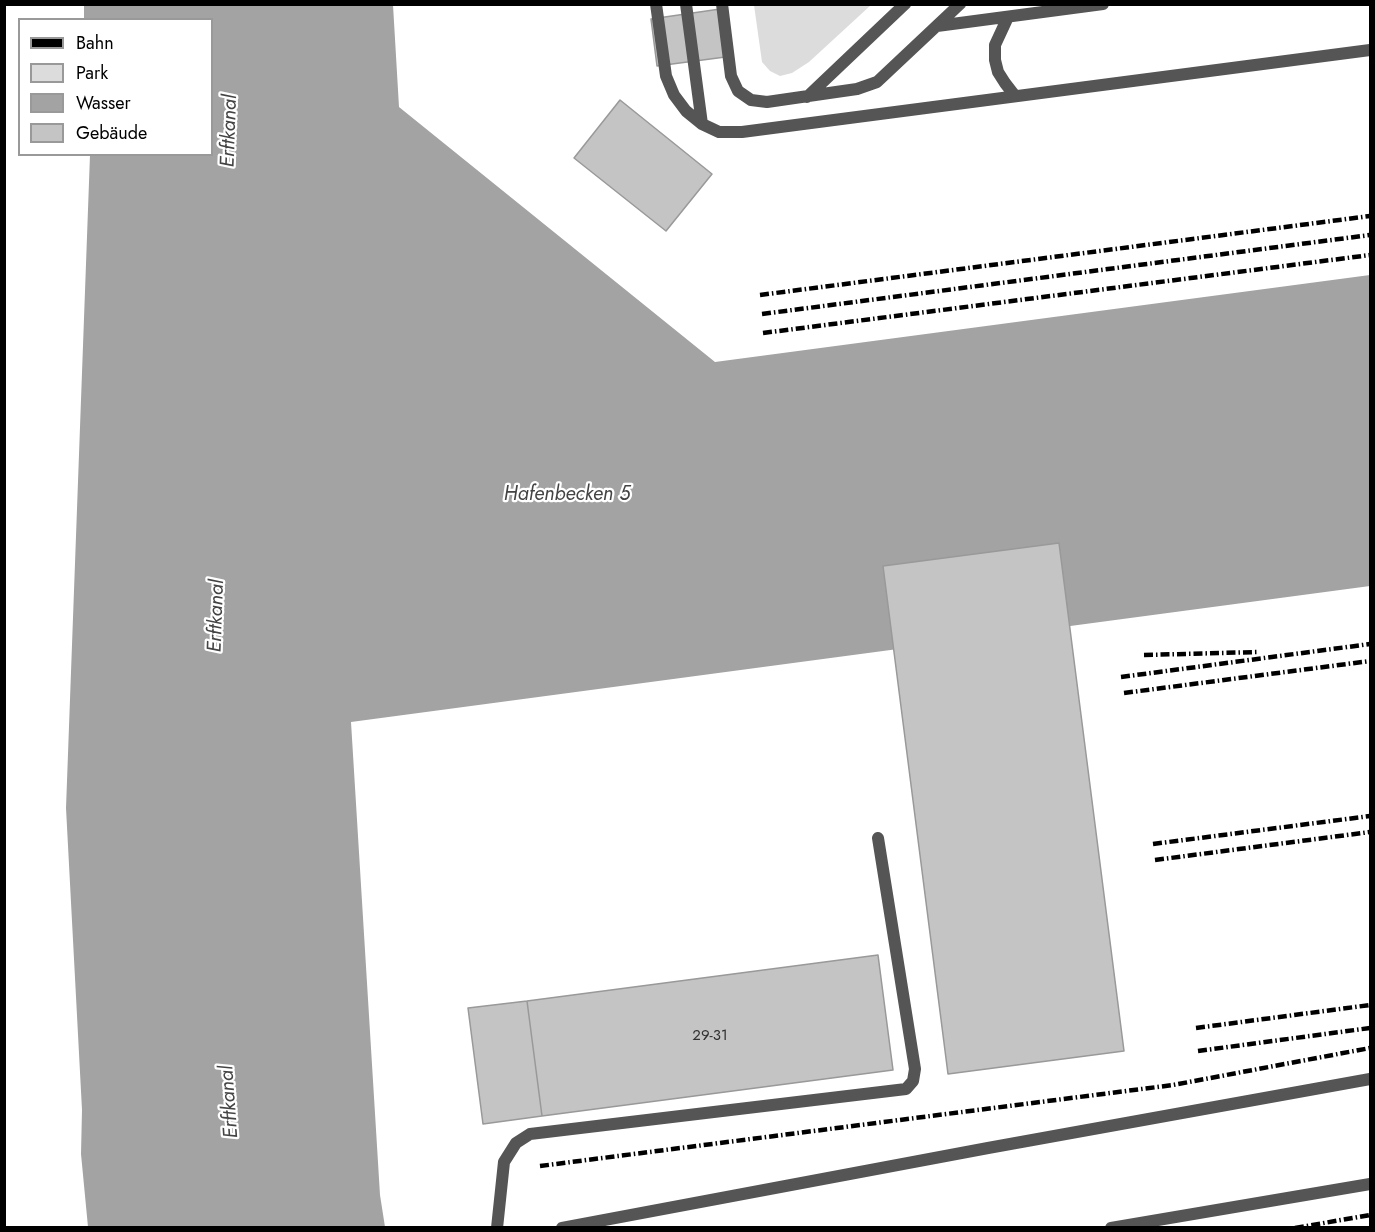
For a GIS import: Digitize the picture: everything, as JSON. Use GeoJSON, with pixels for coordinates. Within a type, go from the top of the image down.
{"type":"FeatureCollection","features":[{"type":"Feature","properties":{"kind":"lane"},"geometry":{"type":"LineString","coordinates":[[656,4],[666,76],[674,95],[686,111],[702,124],[719,132],[742,132],[1371,50]]}},
{"type":"Feature","properties":{"kind":"lane"},"geometry":{"type":"LineString","coordinates":[[686,4],[702,124]]}},
{"type":"Feature","properties":{"kind":"lane"},"geometry":{"type":"LineString","coordinates":[[722,4],[731,76],[738,91],[751,100],[766,102],[857,89],[877,82],[960,4]]}},
{"type":"Feature","properties":{"kind":"lane"},"geometry":{"type":"LineString","coordinates":[[807,97],[905,4]]}},
{"type":"Feature","properties":{"kind":"lane"},"geometry":{"type":"LineString","coordinates":[[937,26],[1103,4]]}},
{"type":"Feature","properties":{"kind":"lane"},"geometry":{"type":"LineString","coordinates":[[1008,17],[995,45],[995,60],[998,72],[1016,96]]}},
{"type":"Feature","properties":{"kind":"lane"},"geometry":{"type":"LineString","coordinates":[[497,1227],[504,1162],[516,1143],[530,1134],[906,1089],[913,1081],[915,1069],[878,838]]}},
{"type":"Feature","properties":{"kind":"lane"},"geometry":{"type":"LineString","coordinates":[[562,1227],[1371,1079]]}},
{"type":"Feature","properties":{"kind":"lane"},"geometry":{"type":"LineString","coordinates":[[1111,1227],[1371,1184]]}},
{"type":"Feature","properties":{"kind":"green space"},"geometry":{"type":"Polygon","coordinates":[[[754,4],[871,5],[809,62],[792,73],[780,76],[770,71],[762,62],[754,4]]]}},
{"type":"Feature","properties":{"kind":"water"},"geometry":{"type":"Polygon","coordinates":[[[84,5],[393,5],[399,107],[715,362],[1370,275],[1370,586],[351,722],[380,1195],[385,1227],[88,1227],[81,1154],[82,1110],[66,808],[90,156],[213,156],[213,18],[84,18],[84,5]]]}},
{"type":"Feature","properties":{"kind":"building"},"geometry":{"type":"Polygon","coordinates":[[[727,8],[733,56],[657,66],[651,19],[727,8]]]}},
{"type":"Feature","properties":{"kind":"building"},"geometry":{"type":"Polygon","coordinates":[[[620,100],[712,174],[666,231],[574,158],[620,100]]]}},
{"type":"Feature","properties":{"kind":"building"},"geometry":{"type":"Polygon","coordinates":[[[1059,543],[1124,1051],[948,1074],[883,566],[1059,543]]]}},
{"type":"Feature","properties":{"kind":"building"},"geometry":{"type":"Polygon","coordinates":[[[878,955],[893,1070],[542,1116],[527,1001],[878,955]]]}},
{"type":"Feature","properties":{"kind":"building"},"geometry":{"type":"Polygon","coordinates":[[[527,1001],[542,1116],[483,1124],[468,1008],[527,1001]]]}},
{"type":"Feature","properties":{"kind":"railway"},"geometry":{"type":"LineString","coordinates":[[760,295],[1370,216]]}},
{"type":"Feature","properties":{"kind":"railway"},"geometry":{"type":"LineString","coordinates":[[762,314],[1370,235]]}},
{"type":"Feature","properties":{"kind":"railway"},"geometry":{"type":"LineString","coordinates":[[763,333],[1370,255]]}},
{"type":"Feature","properties":{"kind":"railway"},"geometry":{"type":"LineString","coordinates":[[1121,677],[1370,644]]}},
{"type":"Feature","properties":{"kind":"railway"},"geometry":{"type":"LineString","coordinates":[[1144,655],[1258,652]]}},
{"type":"Feature","properties":{"kind":"railway"},"geometry":{"type":"LineString","coordinates":[[1124,693],[1370,661]]}},
{"type":"Feature","properties":{"kind":"railway"},"geometry":{"type":"LineString","coordinates":[[1153,844],[1370,816]]}},
{"type":"Feature","properties":{"kind":"railway"},"geometry":{"type":"LineString","coordinates":[[1155,860],[1370,832]]}},
{"type":"Feature","properties":{"kind":"railway"},"geometry":{"type":"LineString","coordinates":[[1196,1028],[1370,1005]]}},
{"type":"Feature","properties":{"kind":"railway"},"geometry":{"type":"LineString","coordinates":[[1198,1051],[1370,1028]]}},
{"type":"Feature","properties":{"kind":"railway"},"geometry":{"type":"LineString","coordinates":[[540,1166],[1173,1085],[1370,1048]]}},
{"type":"Feature","properties":{"kind":"railway"},"geometry":{"type":"LineString","coordinates":[[1295,1228],[1370,1215]]}},
{"type":"Feature","properties":{"kind":"water label","name":"Erftkanal"},"geometry":{"type":"Point","coordinates":[230,131]}},
{"type":"Feature","properties":{"kind":"water label","name":"Hafenbecken 5"},"geometry":{"type":"Point","coordinates":[567,495]}},
{"type":"Feature","properties":{"kind":"water label","name":"Erftkanal"},"geometry":{"type":"Point","coordinates":[217,616]}},
{"type":"Feature","properties":{"kind":"water label","name":"Erftkanal"},"geometry":{"type":"Point","coordinates":[230,1102]}}]}
